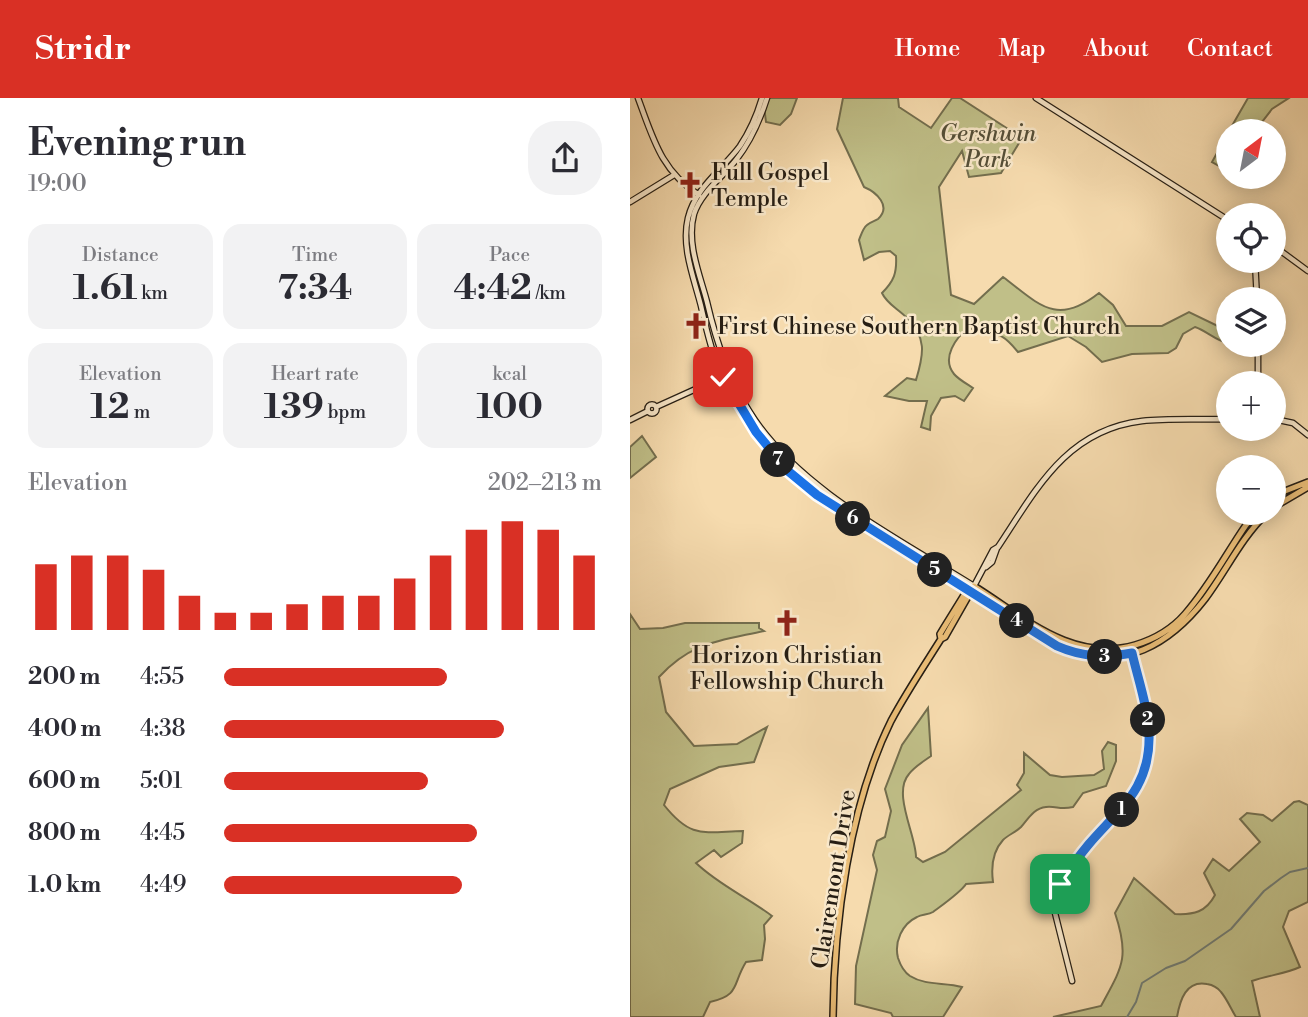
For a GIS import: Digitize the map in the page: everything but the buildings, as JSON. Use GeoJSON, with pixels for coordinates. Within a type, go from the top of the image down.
{"type":"FeatureCollection","features":[{"type":"Feature","properties":{"kind":"main road"},"geometry":{"type":"LineString","coordinates":[[638,98],[657,149],[674,175],[700,196]]}},
{"type":"Feature","properties":{"kind":"main road"},"geometry":{"type":"LineString","coordinates":[[764,98],[757,126],[747,145],[690,208],[685,241],[710,343],[723,377],[756,432],[788,471],[832,506],[1047,641],[1068,651],[1101,657],[1147,649],[1168,638],[1184,624],[1207,596],[1257,525]]}},
{"type":"Feature","properties":{"kind":"main road"},"geometry":{"type":"LineString","coordinates":[[1036,98],[1216,212]]}},
{"type":"Feature","properties":{"kind":"main road"},"geometry":{"type":"LineString","coordinates":[[630,202],[674,175]]}},
{"type":"Feature","properties":{"kind":"main road"},"geometry":{"type":"LineString","coordinates":[[700,196],[694,215],[692,245],[717,341],[729,374],[750,414],[793,465],[837,500],[1051,635],[1071,644],[1102,650],[1130,646],[1164,633],[1199,596],[1247,525]]}},
{"type":"Feature","properties":{"kind":"main road"},"geometry":{"type":"LineString","coordinates":[[1286,255],[1308,271]]}},
{"type":"Feature","properties":{"kind":"main road"},"geometry":{"type":"LineString","coordinates":[[630,420],[648,411],[650,405],[656,407],[729,374]]}},
{"type":"Feature","properties":{"kind":"main road","name":"Clairemont Drive"},"geometry":{"type":"LineString","coordinates":[[833,1017],[835,965],[847,872],[857,814],[866,782],[891,721],[941,639],[940,634],[964,595],[970,592],[985,567],[992,562],[998,547],[1052,468],[1085,441],[1111,429],[1143,421],[1216,419]]}},
{"type":"Feature","properties":{"kind":"main road"},"geometry":{"type":"LineString","coordinates":[[1286,422],[1293,423],[1308,435]]}},
{"type":"Feature","properties":{"kind":"main road"},"geometry":{"type":"LineString","coordinates":[[1286,491],[1308,482]]}},
{"type":"Feature","properties":{"kind":"main road"},"geometry":{"type":"LineString","coordinates":[[1286,499],[1308,488]]}},
{"type":"Feature","properties":{"kind":"main road"},"geometry":{"type":"LineString","coordinates":[[1237,537],[1238,549]]}},
{"type":"Feature","properties":{"kind":"main road"},"geometry":{"type":"LineString","coordinates":[[1072,981],[1054,909],[1054,897],[1076,860],[1129,802],[1146,761],[1149,743],[1148,720],[1130,646]]}},
{"type":"Feature","properties":{"kind":"green space"},"geometry":{"type":"Polygon","coordinates":[[[763,98],[797,98],[791,114],[780,125],[766,122],[763,98]]]}},
{"type":"Feature","properties":{"kind":"green space","name":"Gershwin Park"},"geometry":{"type":"Polygon","coordinates":[[[843,98],[898,98],[899,107],[931,128],[952,98],[960,98],[1022,138],[1001,173],[969,177],[962,151],[939,187],[951,295],[974,304],[1003,277],[1038,303],[1059,310],[1071,309],[1099,293],[1113,305],[1126,326],[1162,326],[1189,312],[1216,325],[1216,338],[1195,327],[1183,334],[1176,348],[1168,353],[1132,354],[1102,362],[1086,347],[1068,336],[1018,352],[1000,336],[969,328],[955,342],[949,361],[954,374],[973,388],[964,401],[955,396],[941,398],[931,416],[930,430],[921,427],[927,401],[909,401],[885,396],[907,378],[916,380],[922,354],[921,339],[913,324],[889,303],[882,293],[894,276],[896,256],[890,251],[879,252],[864,260],[859,240],[866,226],[882,214],[883,204],[873,192],[864,187],[837,129],[843,98]]]}},
{"type":"Feature","properties":{"kind":"green space"},"geometry":{"type":"Polygon","coordinates":[[[1248,98],[1289,98],[1272,109],[1264,119],[1236,119],[1248,98]]]}},
{"type":"Feature","properties":{"kind":"green space"},"geometry":{"type":"Polygon","coordinates":[[[642,436],[656,457],[630,478],[630,447],[642,436]]]}},
{"type":"Feature","properties":{"kind":"green space"},"geometry":{"type":"Polygon","coordinates":[[[630,614],[640,629],[685,623],[759,623],[759,628],[764,631],[719,641],[694,650],[671,665],[659,677],[666,712],[694,746],[737,744],[767,727],[754,762],[719,767],[670,789],[664,805],[682,824],[699,831],[743,831],[742,843],[721,857],[714,850],[696,863],[772,916],[764,925],[762,960],[746,962],[731,992],[710,1002],[703,1017],[630,1017],[630,614]]]}},
{"type":"Feature","properties":{"kind":"green space"},"geometry":{"type":"Polygon","coordinates":[[[928,708],[931,756],[909,774],[904,782],[903,792],[916,857],[923,862],[945,852],[1021,790],[1017,785],[1024,773],[1024,753],[1050,775],[1062,777],[1094,775],[1104,769],[1102,751],[1108,742],[1116,745],[1116,761],[1106,786],[1083,793],[1073,807],[1038,809],[1019,829],[1003,840],[993,860],[993,882],[966,884],[933,912],[919,916],[907,924],[900,934],[897,946],[898,958],[906,972],[922,981],[962,987],[943,1017],[893,1017],[891,1013],[855,1004],[856,966],[877,870],[873,855],[877,841],[885,837],[891,811],[885,789],[902,745],[928,708]]]}},
{"type":"Feature","properties":{"kind":"green space"},"geometry":{"type":"Polygon","coordinates":[[[1294,802],[1308,805],[1308,902],[1289,911],[1283,927],[1300,967],[1252,981],[1260,1017],[1236,1017],[1218,989],[1209,984],[1200,984],[1189,988],[1185,993],[1177,1017],[1053,1017],[1101,1006],[1122,962],[1122,941],[1115,913],[1134,878],[1175,914],[1199,911],[1208,905],[1215,895],[1204,873],[1213,859],[1229,871],[1260,842],[1240,819],[1247,813],[1263,815],[1272,821],[1294,802]]]}},
{"type":"Feature","properties":{"kind":"waterway"},"geometry":{"type":"LineString","coordinates":[[1127,1017],[1136,1002],[1142,983],[1166,968],[1185,961],[1231,929],[1264,891],[1281,878],[1290,872],[1308,868]]}},
{"type":"Feature","properties":{"kind":"place","name":"Full Gospel Temple"},"geometry":{"type":"Point","coordinates":[690,185]}},
{"type":"Feature","properties":{"kind":"place","name":"First Chinese Southern Baptist Church"},"geometry":{"type":"Point","coordinates":[696,326]}},
{"type":"Feature","properties":{"kind":"place","name":"Horizon Christian Fellowship Church"},"geometry":{"type":"Point","coordinates":[787,623]}},
{"type":"Feature","properties":{"kind":"route"},"geometry":{"type":"LineString","coordinates":[[723,377],[734,400],[779,461],[832,506],[1057,646],[1080,654],[1101,657],[1132,653],[1148,720],[1149,743],[1142,776],[1129,802],[1090,843],[1060,884]]}}]}
